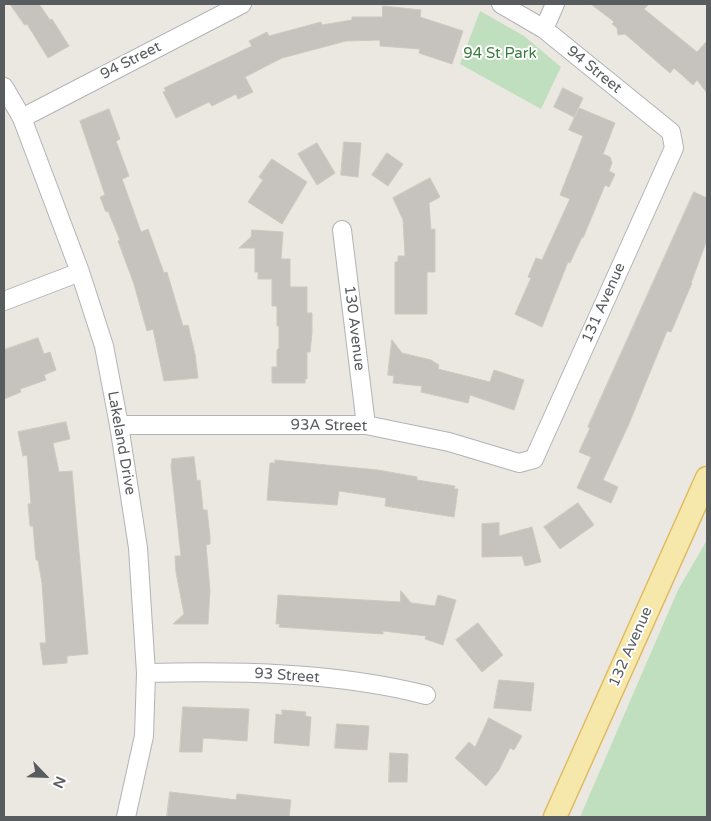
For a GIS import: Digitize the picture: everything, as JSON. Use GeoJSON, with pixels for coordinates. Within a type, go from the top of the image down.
{"type":"FeatureCollection","features":[{"type":"Feature","properties":{"kind":"main road","name":"132 Avenue"},"geometry":{"type":"LineString","coordinates":[[555,817],[707,478]]}},
{"type":"Feature","properties":{"kind":"street","name":"94 Street"},"geometry":{"type":"LineString","coordinates":[[22,118],[242,4]]}},
{"type":"Feature","properties":{"kind":"street","name":"94 Street"},"geometry":{"type":"LineString","coordinates":[[501,4],[544,29],[671,132],[674,148]]}},
{"type":"Feature","properties":{"kind":"street"},"geometry":{"type":"LineString","coordinates":[[544,29],[555,4]]}},
{"type":"Feature","properties":{"kind":"street","name":"Lakeland Drive"},"geometry":{"type":"LineString","coordinates":[[4,87],[22,118],[80,272],[104,346],[119,424],[138,548],[146,673],[144,736],[126,817]]}},
{"type":"Feature","properties":{"kind":"street","name":"131 Avenue"},"geometry":{"type":"LineString","coordinates":[[534,458],[674,148]]}},
{"type":"Feature","properties":{"kind":"street","name":"130 Avenue"},"geometry":{"type":"LineString","coordinates":[[342,230],[366,425]]}},
{"type":"Feature","properties":{"kind":"street"},"geometry":{"type":"LineString","coordinates":[[4,300],[80,272]]}},
{"type":"Feature","properties":{"kind":"street","name":"93A Street"},"geometry":{"type":"LineString","coordinates":[[119,424],[366,425],[448,442],[519,463],[534,458]]}},
{"type":"Feature","properties":{"kind":"street","name":"93 Street"},"geometry":{"type":"LineString","coordinates":[[146,673],[221,671],[352,680],[426,695]]}},
{"type":"Feature","properties":{"kind":"green space","name":"94 St Park"},"geometry":{"type":"Polygon","coordinates":[[[480,11],[524,36],[561,67],[541,109],[460,64],[480,11]]]}},
{"type":"Feature","properties":{"kind":"green space"},"geometry":{"type":"Polygon","coordinates":[[[707,540],[707,817],[580,817],[678,590],[707,540]]]}},
{"type":"Feature","properties":{"kind":"building"},"geometry":{"type":"Polygon","coordinates":[[[10,4],[39,4],[50,20],[52,19],[69,46],[48,58],[27,24],[25,25],[10,4]]]}},
{"type":"Feature","properties":{"kind":"building"},"geometry":{"type":"Polygon","coordinates":[[[591,4],[649,4],[644,9],[697,52],[707,41],[707,93],[697,80],[693,85],[674,68],[670,73],[625,34],[618,35],[617,28],[612,24],[614,22],[591,4]]]}},
{"type":"Feature","properties":{"kind":"building"},"geometry":{"type":"Polygon","coordinates":[[[383,6],[421,10],[420,17],[463,31],[452,64],[419,53],[420,49],[380,46],[380,40],[346,41],[282,58],[245,77],[253,92],[238,99],[236,94],[212,106],[209,102],[176,118],[163,92],[166,91],[164,88],[252,46],[249,41],[267,32],[269,36],[321,22],[322,25],[352,20],[352,17],[382,17],[383,6]]]}},
{"type":"Feature","properties":{"kind":"building"},"geometry":{"type":"Polygon","coordinates":[[[563,88],[583,98],[574,117],[554,107],[563,88]]]}},
{"type":"Feature","properties":{"kind":"building"},"geometry":{"type":"Polygon","coordinates":[[[579,108],[615,123],[603,154],[610,157],[612,163],[609,171],[615,174],[609,187],[605,185],[583,238],[570,263],[568,262],[542,327],[515,314],[531,278],[528,277],[536,258],[542,260],[570,199],[560,195],[583,136],[569,130],[579,108]]]}},
{"type":"Feature","properties":{"kind":"building"},"geometry":{"type":"Polygon","coordinates":[[[109,109],[120,139],[116,141],[129,176],[122,179],[141,232],[148,229],[164,273],[167,272],[183,326],[188,325],[195,354],[198,378],[164,381],[153,329],[147,331],[134,284],[118,241],[120,240],[100,197],[105,195],[80,121],[109,109]]]}},
{"type":"Feature","properties":{"kind":"building"},"geometry":{"type":"Polygon","coordinates":[[[344,142],[361,143],[358,177],[341,175],[344,142]]]}},
{"type":"Feature","properties":{"kind":"building"},"geometry":{"type":"Polygon","coordinates":[[[317,143],[335,173],[317,185],[298,154],[317,143]]]}},
{"type":"Feature","properties":{"kind":"building"},"geometry":{"type":"Polygon","coordinates":[[[387,153],[403,164],[388,186],[372,175],[387,153]]]}},
{"type":"Feature","properties":{"kind":"building"},"geometry":{"type":"Polygon","coordinates":[[[272,159],[307,182],[282,224],[248,202],[263,180],[259,177],[272,159]]]}},
{"type":"Feature","properties":{"kind":"building"},"geometry":{"type":"Polygon","coordinates":[[[430,178],[440,197],[429,203],[431,230],[435,229],[435,272],[427,272],[427,314],[395,314],[395,262],[398,262],[398,256],[405,256],[403,220],[393,198],[430,178]]]}},
{"type":"Feature","properties":{"kind":"building"},"geometry":{"type":"Polygon","coordinates":[[[694,192],[707,198],[707,240],[692,283],[671,332],[667,331],[628,426],[603,480],[618,487],[611,503],[577,488],[591,457],[579,452],[590,428],[588,427],[694,192]]]}},
{"type":"Feature","properties":{"kind":"building"},"geometry":{"type":"Polygon","coordinates":[[[252,230],[283,232],[281,259],[290,259],[290,287],[307,287],[307,313],[312,313],[312,333],[310,352],[307,352],[307,379],[305,379],[305,383],[272,383],[272,367],[277,367],[279,326],[277,326],[277,306],[272,306],[272,279],[258,279],[258,272],[255,272],[255,248],[239,248],[251,237],[252,230]]]}},
{"type":"Feature","properties":{"kind":"building"},"geometry":{"type":"Polygon","coordinates":[[[38,338],[44,354],[50,352],[56,370],[44,375],[46,380],[20,389],[21,392],[4,399],[4,350],[38,338]]]}},
{"type":"Feature","properties":{"kind":"building"},"geometry":{"type":"Polygon","coordinates":[[[392,340],[402,353],[431,360],[439,365],[438,369],[490,382],[494,370],[524,380],[514,410],[470,395],[468,403],[421,392],[422,386],[393,383],[394,376],[388,375],[392,340]]]}},
{"type":"Feature","properties":{"kind":"building"},"geometry":{"type":"Polygon","coordinates":[[[66,422],[70,439],[53,443],[59,472],[72,471],[88,654],[67,656],[67,663],[43,665],[40,643],[46,643],[42,583],[38,560],[36,560],[33,526],[30,526],[28,504],[31,504],[27,455],[23,456],[18,432],[66,422]]]}},
{"type":"Feature","properties":{"kind":"building"},"geometry":{"type":"Polygon","coordinates":[[[194,457],[197,481],[200,480],[203,510],[207,510],[210,537],[210,544],[206,545],[210,590],[208,624],[173,624],[184,614],[176,572],[175,556],[181,556],[171,466],[172,459],[194,457]]]}},
{"type":"Feature","properties":{"kind":"building"},"geometry":{"type":"Polygon","coordinates":[[[275,460],[378,470],[417,477],[417,480],[455,486],[454,489],[458,489],[454,517],[385,506],[386,498],[339,491],[337,505],[267,500],[270,463],[275,463],[275,460]]]}},
{"type":"Feature","properties":{"kind":"building"},"geometry":{"type":"Polygon","coordinates":[[[578,503],[594,525],[560,549],[544,527],[578,503]]]}},
{"type":"Feature","properties":{"kind":"building"},"geometry":{"type":"Polygon","coordinates":[[[499,523],[499,536],[532,527],[541,562],[525,566],[522,556],[482,557],[482,524],[499,523]]]}},
{"type":"Feature","properties":{"kind":"building"},"geometry":{"type":"Polygon","coordinates":[[[401,591],[411,603],[435,606],[438,595],[456,600],[443,645],[425,639],[426,636],[383,631],[383,634],[279,627],[280,624],[276,624],[278,595],[400,602],[401,591]]]}},
{"type":"Feature","properties":{"kind":"building"},"geometry":{"type":"Polygon","coordinates":[[[478,623],[503,655],[482,672],[456,640],[478,623]]]}},
{"type":"Feature","properties":{"kind":"building"},"geometry":{"type":"Polygon","coordinates":[[[499,680],[534,683],[531,711],[494,708],[499,680]]]}},
{"type":"Feature","properties":{"kind":"building"},"geometry":{"type":"Polygon","coordinates":[[[183,707],[249,709],[247,741],[203,738],[202,752],[180,752],[183,707]]]}},
{"type":"Feature","properties":{"kind":"building"},"geometry":{"type":"Polygon","coordinates":[[[282,710],[306,712],[305,716],[311,717],[309,746],[274,743],[276,714],[282,715],[282,710]]]}},
{"type":"Feature","properties":{"kind":"building"},"geometry":{"type":"Polygon","coordinates":[[[489,718],[522,736],[514,750],[510,748],[499,770],[486,786],[455,758],[469,742],[475,747],[489,718]]]}},
{"type":"Feature","properties":{"kind":"building"},"geometry":{"type":"Polygon","coordinates":[[[337,724],[369,726],[367,750],[335,748],[337,724]]]}},
{"type":"Feature","properties":{"kind":"building"},"geometry":{"type":"Polygon","coordinates":[[[390,753],[408,754],[407,782],[389,782],[390,753]]]}},
{"type":"Feature","properties":{"kind":"building"},"geometry":{"type":"Polygon","coordinates":[[[170,792],[236,800],[237,794],[291,800],[289,817],[167,817],[170,792]]]}}]}
